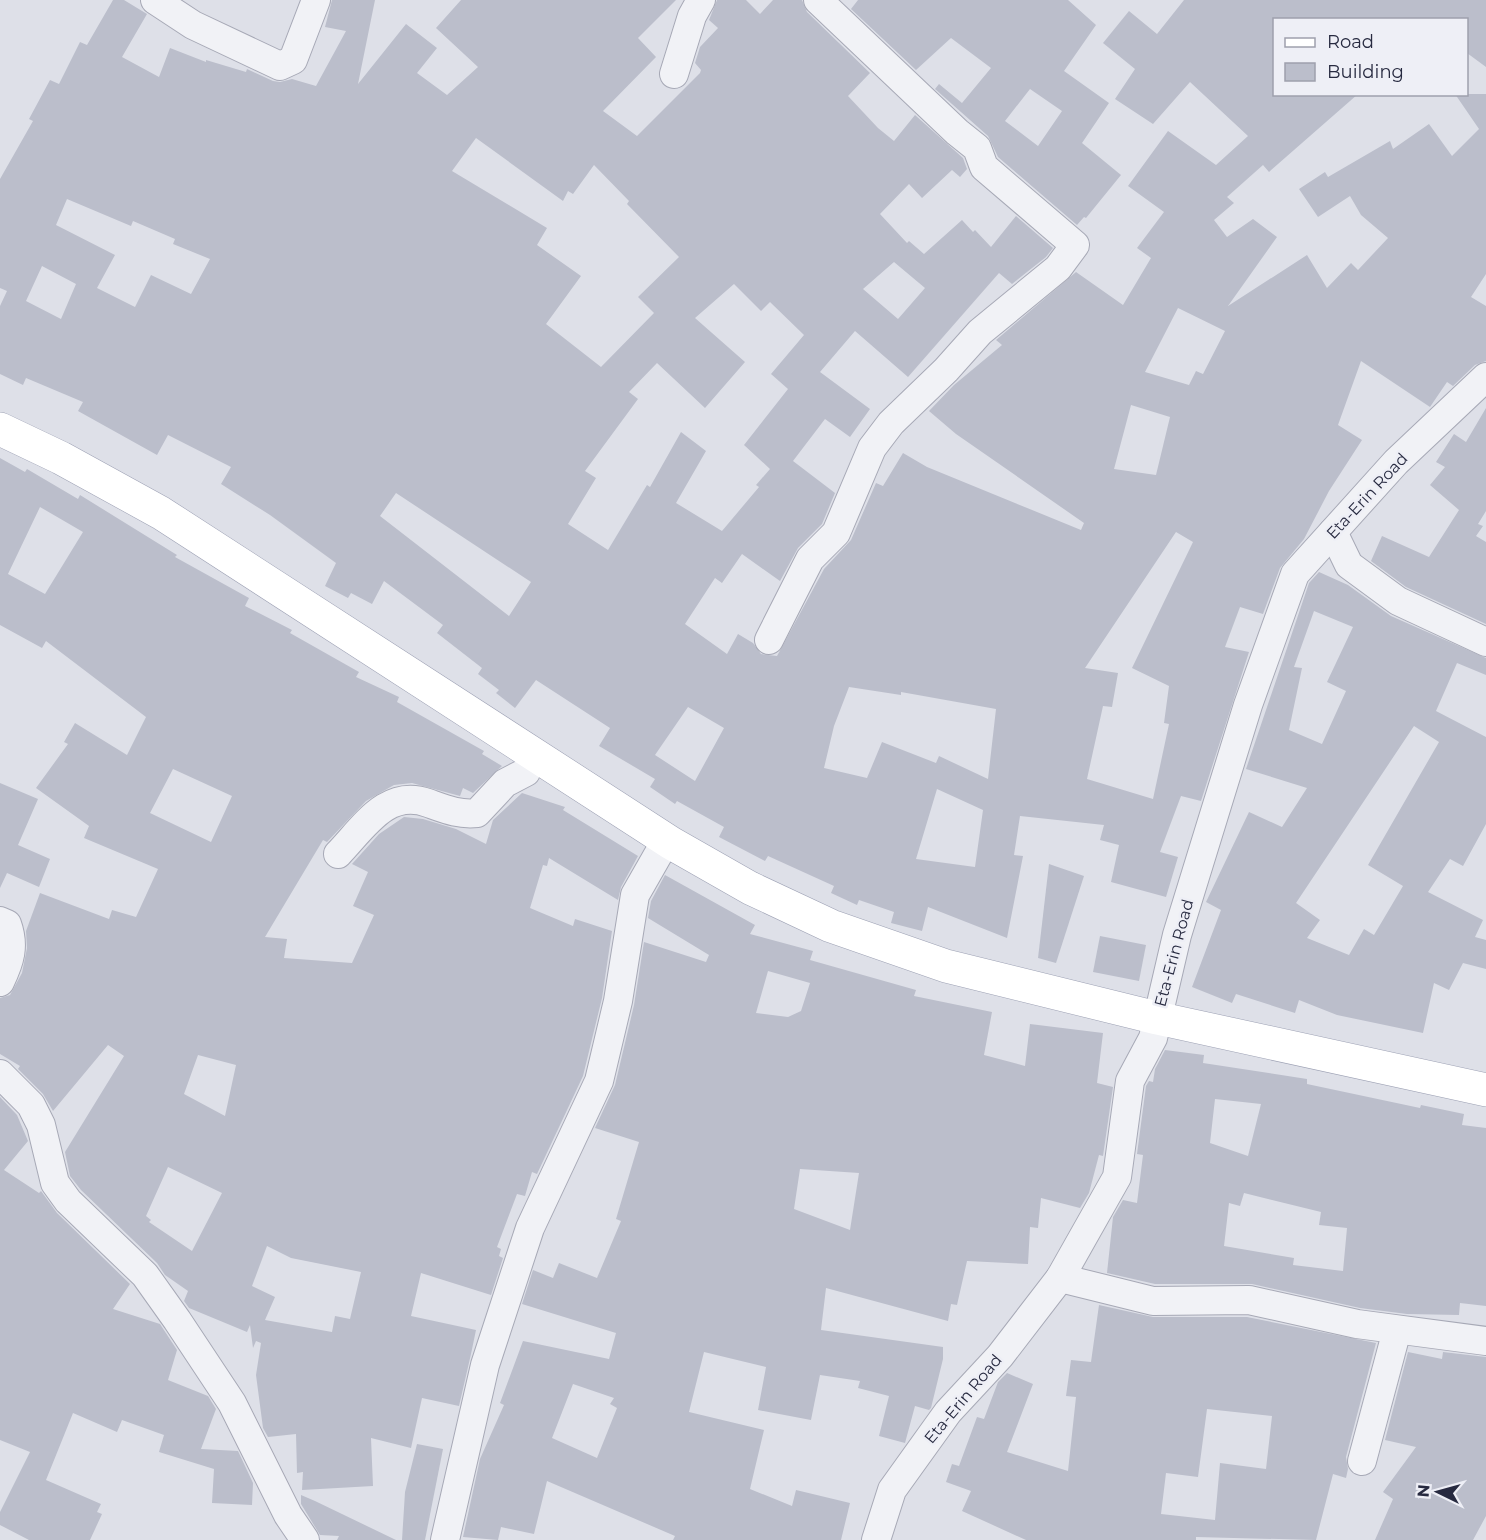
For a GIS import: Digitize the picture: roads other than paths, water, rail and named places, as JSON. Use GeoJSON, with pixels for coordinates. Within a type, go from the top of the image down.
{"type":"FeatureCollection","features":[{"type":"Feature","properties":{"kind":"main road"},"geometry":{"type":"LineString","coordinates":[[0,429],[61,458],[161,513],[670,843],[750,888],[831,926],[908,954],[1155,1028],[1302,1068],[1486,1111]]}},
{"type":"Feature","properties":{"kind":"main road"},"geometry":{"type":"LineString","coordinates":[[0,451],[46,471],[118,513],[618,830],[659,852],[711,887],[773,921],[875,965],[1155,1028],[1486,1090]]}},
{"type":"Feature","properties":{"kind":"street"},"geometry":{"type":"LineString","coordinates":[[155,0],[193,26],[280,66],[293,60],[316,0]]}},
{"type":"Feature","properties":{"kind":"street"},"geometry":{"type":"LineString","coordinates":[[674,74],[692,16],[701,0]]}},
{"type":"Feature","properties":{"kind":"street"},"geometry":{"type":"LineString","coordinates":[[769,640],[810,559],[836,533],[872,448],[891,423],[946,370],[980,332],[1058,268],[1075,245],[984,167],[977,148],[957,132],[818,0]]}},
{"type":"Feature","properties":{"kind":"street","name":"Eta-Erin Road"},"geometry":{"type":"LineString","coordinates":[[876,1540],[892,1490],[948,1413],[1000,1356],[1060,1278],[1117,1177],[1130,1081],[1155,1028],[1177,935],[1256,683],[1295,574],[1396,462],[1486,377]]}},
{"type":"Feature","properties":{"kind":"street"},"geometry":{"type":"LineString","coordinates":[[1333,532],[1348,565],[1398,601],[1486,642]]}},
{"type":"Feature","properties":{"kind":"street"},"geometry":{"type":"LineString","coordinates":[[338,854],[388,803],[413,797],[462,815],[477,813],[505,783],[526,772]]}},
{"type":"Feature","properties":{"kind":"street"},"geometry":{"type":"LineString","coordinates":[[444,1540],[485,1365],[530,1228],[599,1081],[618,1001],[635,896],[659,852]]}},
{"type":"Feature","properties":{"kind":"street"},"geometry":{"type":"LineString","coordinates":[[0,921],[7,924],[11,935],[11,958],[0,982]]}},
{"type":"Feature","properties":{"kind":"street"},"geometry":{"type":"LineString","coordinates":[[0,1074],[31,1105],[41,1125],[55,1183],[68,1201],[145,1275],[177,1320],[232,1403],[288,1515],[306,1540]]}},
{"type":"Feature","properties":{"kind":"street"},"geometry":{"type":"LineString","coordinates":[[1060,1278],[1153,1301],[1249,1300],[1357,1324],[1486,1341]]}},
{"type":"Feature","properties":{"kind":"street"},"geometry":{"type":"LineString","coordinates":[[1362,1461],[1397,1330]]}}]}
